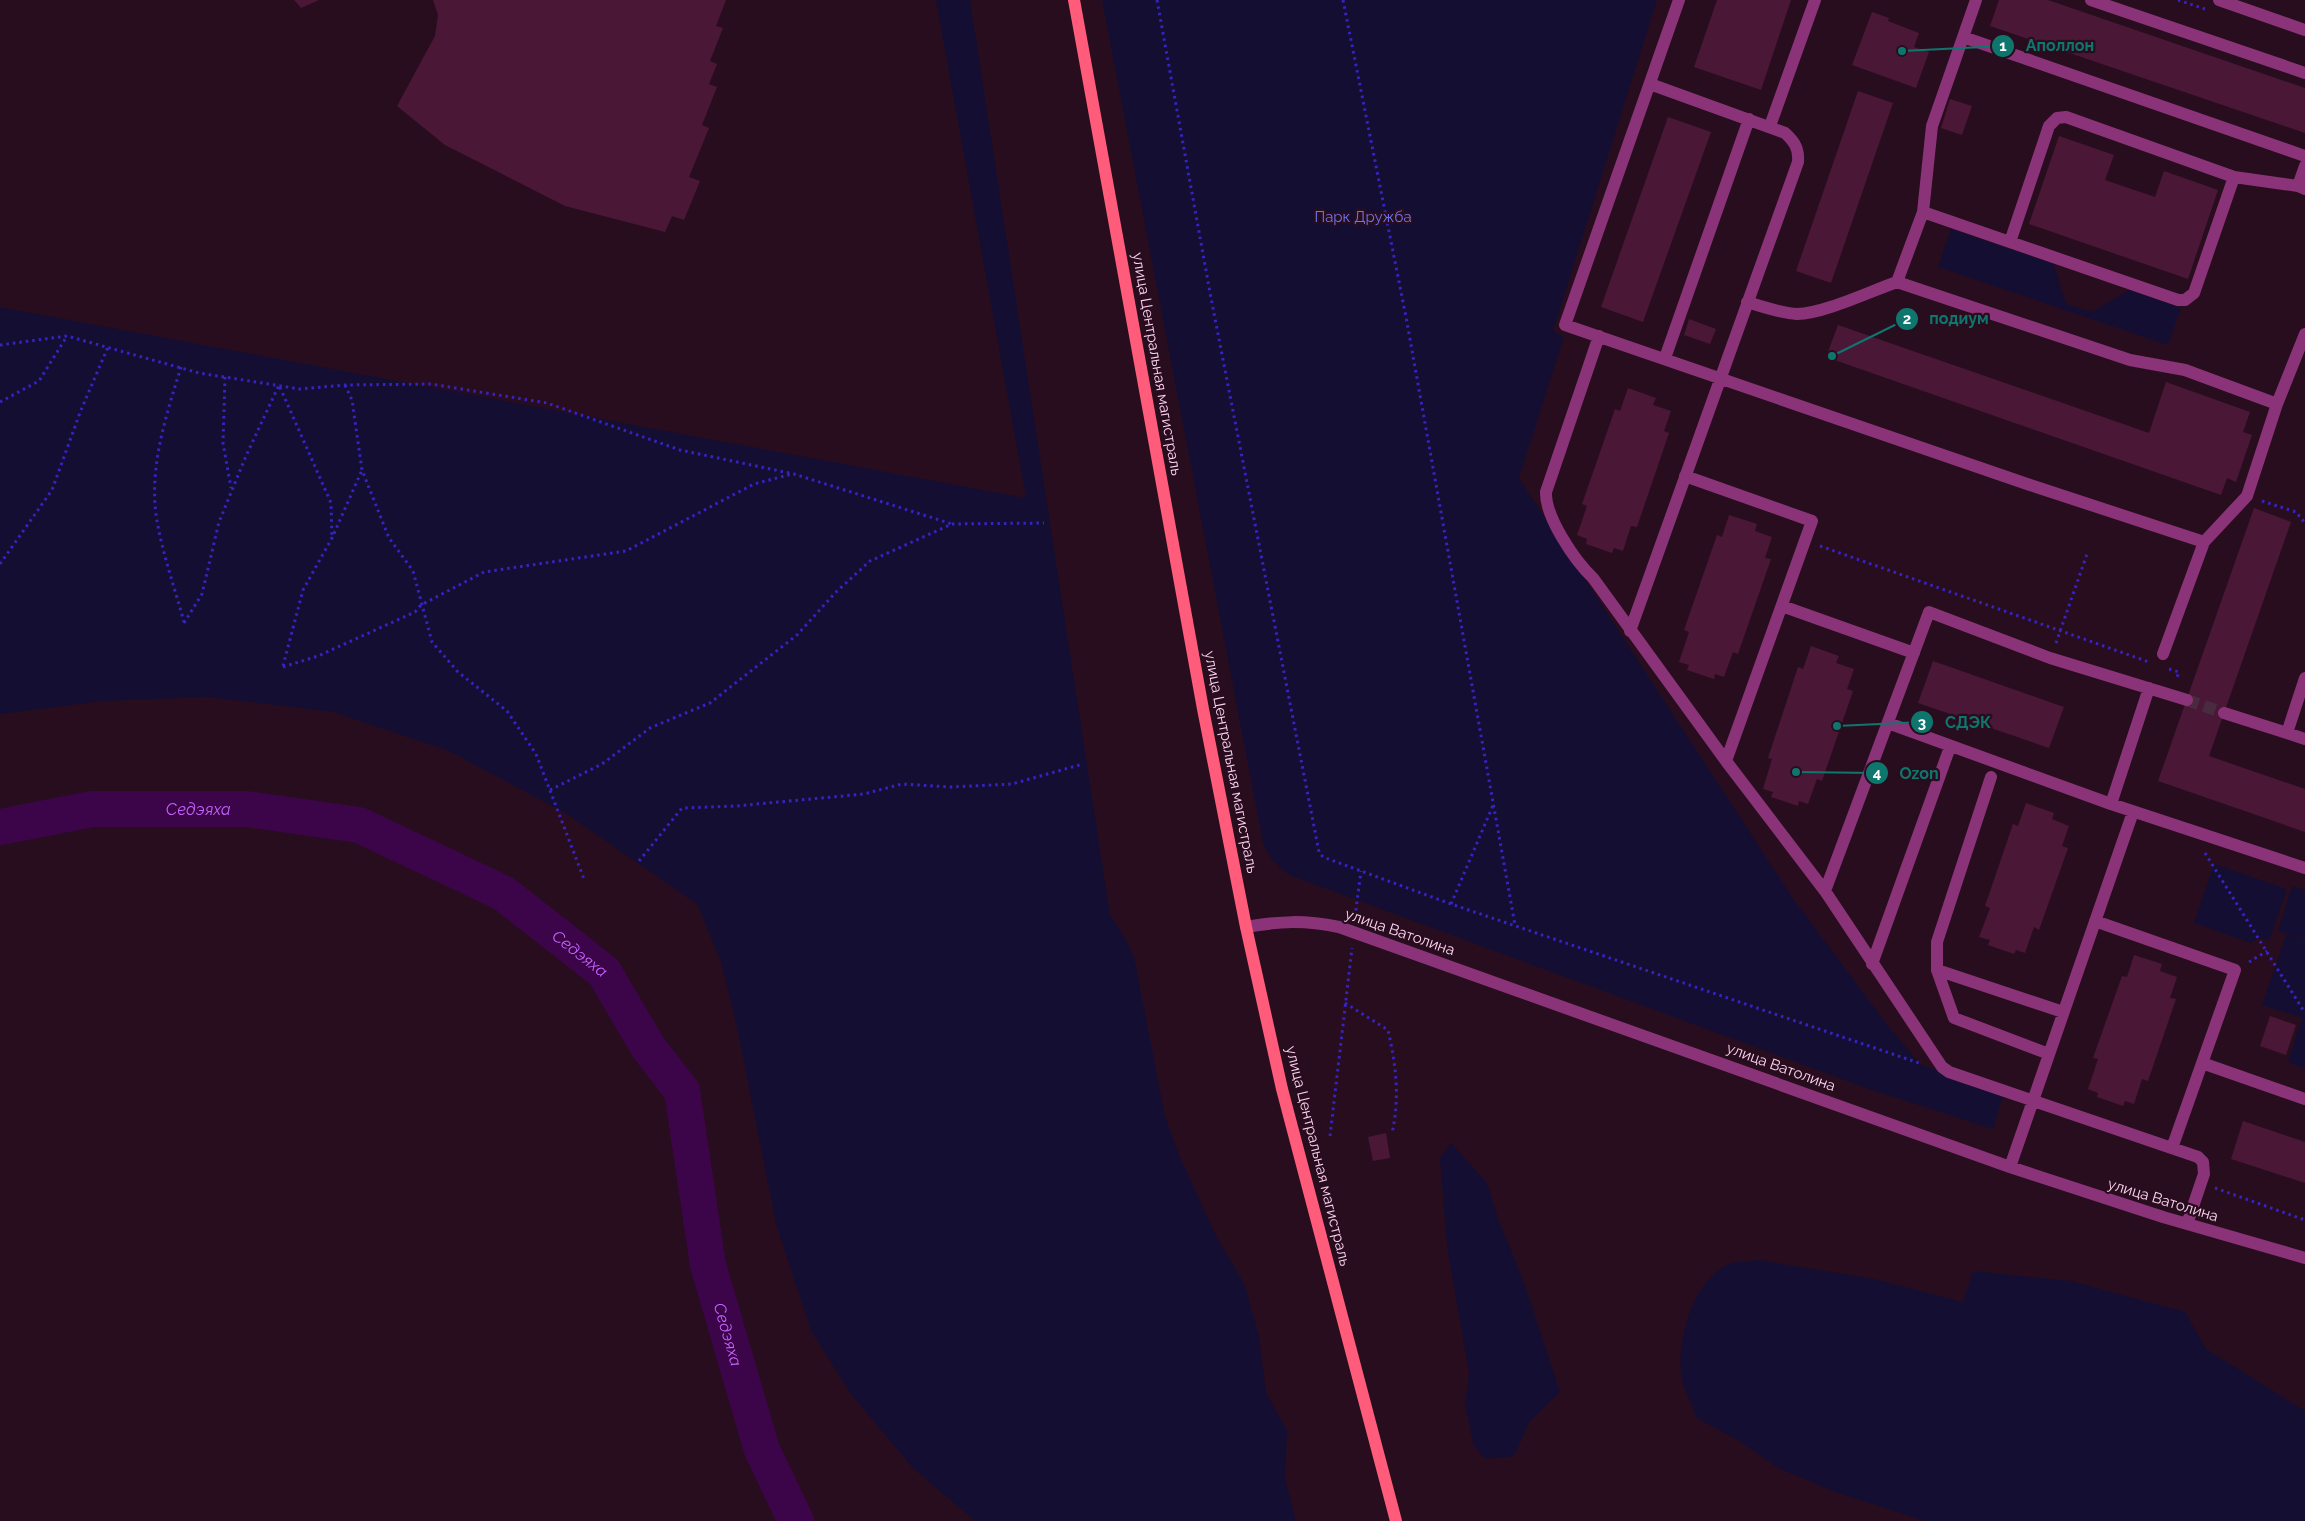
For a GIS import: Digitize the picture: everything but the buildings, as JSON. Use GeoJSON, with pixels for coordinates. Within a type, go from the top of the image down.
{"type":"FeatureCollection","features":[{"type":"Feature","properties":{"kind":"main road","name":"улица Центральная магистраль"},"geometry":{"type":"LineString","coordinates":[[1074,0],[1203,709],[1246,927],[1282,1089],[1396,1521]]}},
{"type":"Feature","properties":{"kind":"street"},"geometry":{"type":"LineString","coordinates":[[1680,0],[1565,325],[2030,485],[2204,542]]}},
{"type":"Feature","properties":{"kind":"street"},"geometry":{"type":"LineString","coordinates":[[1770,126],[1814,0]]}},
{"type":"Feature","properties":{"kind":"street"},"geometry":{"type":"LineString","coordinates":[[1897,282],[1923,212],[1932,126],[1976,0]]}},
{"type":"Feature","properties":{"kind":"street"},"geometry":{"type":"LineString","coordinates":[[2092,0],[2305,73]]}},
{"type":"Feature","properties":{"kind":"street"},"geometry":{"type":"LineString","coordinates":[[2219,0],[2305,30]]}},
{"type":"Feature","properties":{"kind":"street"},"geometry":{"type":"LineString","coordinates":[[1963,38],[2305,156]]}},
{"type":"Feature","properties":{"kind":"street"},"geometry":{"type":"LineString","coordinates":[[1630,631],[1798,162],[1797,147],[1793,140],[1785,133],[1650,84]]}},
{"type":"Feature","properties":{"kind":"street"},"geometry":{"type":"LineString","coordinates":[[2010,242],[2049,126],[2057,118],[2066,117],[2234,177],[2301,188],[2305,166]]}},
{"type":"Feature","properties":{"kind":"street"},"geometry":{"type":"LineString","coordinates":[[1665,358],[1749,119]]}},
{"type":"Feature","properties":{"kind":"street"},"geometry":{"type":"LineString","coordinates":[[1923,212],[2178,300],[2185,300],[2194,293],[2234,177]]}},
{"type":"Feature","properties":{"kind":"street"},"geometry":{"type":"LineString","coordinates":[[1747,302],[1778,311],[1812,312],[1897,282],[2130,360],[2185,370],[2277,404]]}},
{"type":"Feature","properties":{"kind":"street"},"geometry":{"type":"LineString","coordinates":[[2163,654],[2204,542],[2247,496],[2277,404],[2305,334]]}},
{"type":"Feature","properties":{"kind":"street"},"geometry":{"type":"LineString","coordinates":[[1599,336],[1546,492],[1546,502],[1550,514],[1584,569],[1593,578],[1726,761],[1825,891],[1942,1067],[1949,1072],[2198,1157],[2203,1162],[2205,1168],[2187,1224]]}},
{"type":"Feature","properties":{"kind":"street"},"geometry":{"type":"LineString","coordinates":[[1685,476],[1812,521],[1726,761]]}},
{"type":"Feature","properties":{"kind":"street"},"geometry":{"type":"LineString","coordinates":[[1782,606],[1914,653]]}},
{"type":"Feature","properties":{"kind":"street"},"geometry":{"type":"LineString","coordinates":[[1825,891],[1929,612],[2050,658],[2186,700]]}},
{"type":"Feature","properties":{"kind":"street"},"geometry":{"type":"LineString","coordinates":[[2287,733],[2305,678]]}},
{"type":"Feature","properties":{"kind":"street"},"geometry":{"type":"LineString","coordinates":[[2110,804],[2149,688]]}},
{"type":"Feature","properties":{"kind":"street"},"geometry":{"type":"LineString","coordinates":[[2224,713],[2305,739]]}},
{"type":"Feature","properties":{"kind":"street"},"geometry":{"type":"LineString","coordinates":[[1888,723],[2133,812],[2305,868]]}},
{"type":"Feature","properties":{"kind":"street"},"geometry":{"type":"LineString","coordinates":[[1872,964],[1950,747]]}},
{"type":"Feature","properties":{"kind":"street"},"geometry":{"type":"LineString","coordinates":[[1991,777],[1937,942],[1937,970],[1954,1018],[2049,1054]]}},
{"type":"Feature","properties":{"kind":"street"},"geometry":{"type":"LineString","coordinates":[[2010,1166],[2133,812]]}},
{"type":"Feature","properties":{"kind":"street","name":"улица Ватолина"},"geometry":{"type":"LineString","coordinates":[[1246,927],[1278,921],[1309,921],[1354,932],[2010,1166],[2187,1224],[2305,1258]]}},
{"type":"Feature","properties":{"kind":"street"},"geometry":{"type":"LineString","coordinates":[[2095,921],[2235,970],[2172,1148]]}},
{"type":"Feature","properties":{"kind":"street"},"geometry":{"type":"LineString","coordinates":[[1937,970],[2063,1012]]}},
{"type":"Feature","properties":{"kind":"street"},"geometry":{"type":"LineString","coordinates":[[2202,1063],[2305,1099]]}},
{"type":"Feature","properties":{"kind":"path"},"geometry":{"type":"LineString","coordinates":[[1157,0],[1211,298],[1319,852],[1323,857],[1451,904],[1920,1064]]}},
{"type":"Feature","properties":{"kind":"path"},"geometry":{"type":"LineString","coordinates":[[1343,0],[1406,317],[1516,925]]}},
{"type":"Feature","properties":{"kind":"path"},"geometry":{"type":"LineString","coordinates":[[0,402],[39,381],[67,336]]}},
{"type":"Feature","properties":{"kind":"path"},"geometry":{"type":"LineString","coordinates":[[0,345],[67,336],[199,373],[300,389],[345,385],[431,384],[547,403],[680,450],[794,474],[952,524],[1044,523]]}},
{"type":"Feature","properties":{"kind":"path"},"geometry":{"type":"LineString","coordinates":[[0,564],[52,490],[81,410],[108,347]]}},
{"type":"Feature","properties":{"kind":"path"},"geometry":{"type":"LineString","coordinates":[[181,367],[162,428],[156,471],[157,520],[184,623],[202,594],[219,522],[279,385]]}},
{"type":"Feature","properties":{"kind":"path"},"geometry":{"type":"LineString","coordinates":[[225,377],[223,443],[232,490]]}},
{"type":"Feature","properties":{"kind":"path"},"geometry":{"type":"LineString","coordinates":[[279,385],[331,503],[332,538]]}},
{"type":"Feature","properties":{"kind":"path"},"geometry":{"type":"LineString","coordinates":[[345,385],[352,400],[362,470],[389,538],[413,572],[432,642],[458,672],[507,711],[536,754],[584,879]]}},
{"type":"Feature","properties":{"kind":"path"},"geometry":{"type":"LineString","coordinates":[[362,470],[332,538],[303,590],[283,667],[327,652],[415,612],[421,605],[484,572],[626,551],[754,484],[794,474]]}},
{"type":"Feature","properties":{"kind":"path"},"geometry":{"type":"LineString","coordinates":[[2247,496],[2296,512],[2305,523]]}},
{"type":"Feature","properties":{"kind":"path"},"geometry":{"type":"LineString","coordinates":[[550,790],[602,764],[650,728],[710,704],[797,635],[835,593],[870,561],[952,524]]}},
{"type":"Feature","properties":{"kind":"path"},"geometry":{"type":"LineString","coordinates":[[1805,541],[2145,660]]}},
{"type":"Feature","properties":{"kind":"path"},"geometry":{"type":"LineString","coordinates":[[2050,658],[2087,554]]}},
{"type":"Feature","properties":{"kind":"path"},"geometry":{"type":"LineString","coordinates":[[2171,669],[2179,672]]}},
{"type":"Feature","properties":{"kind":"path"},"geometry":{"type":"LineString","coordinates":[[639,861],[682,808],[736,806],[864,794],[902,784],[950,787],[1012,784],[1084,764]]}},
{"type":"Feature","properties":{"kind":"path"},"geometry":{"type":"LineString","coordinates":[[1451,904],[1494,802]]}},
{"type":"Feature","properties":{"kind":"path"},"geometry":{"type":"LineString","coordinates":[[2192,831],[2305,1012]]}},
{"type":"Feature","properties":{"kind":"path"},"geometry":{"type":"LineString","coordinates":[[1330,1136],[1361,871]]}},
{"type":"Feature","properties":{"kind":"path"},"geometry":{"type":"LineString","coordinates":[[2235,970],[2267,951]]}},
{"type":"Feature","properties":{"kind":"path"},"geometry":{"type":"LineString","coordinates":[[1345,1003],[1388,1030],[1395,1061],[1398,1096],[1392,1134]]}},
{"type":"Feature","properties":{"kind":"green space"},"geometry":{"type":"Polygon","coordinates":[[[936,0],[970,0],[1110,915],[1125,938],[1134,957],[1165,1116],[1179,1155],[1215,1234],[1245,1285],[1259,1337],[1266,1392],[1287,1431],[1285,1479],[1296,1521],[975,1521],[913,1468],[851,1394],[811,1331],[776,1224],[736,1023],[721,962],[697,904],[565,813],[449,751],[333,712],[207,697],[103,701],[0,714],[0,307],[1026,498],[936,0]]]}},
{"type":"Feature","properties":{"kind":"green space","name":"Парк Дружба"},"geometry":{"type":"Polygon","coordinates":[[[1102,0],[1657,0],[1553,331],[1564,337],[1519,478],[1794,900],[1889,1027],[1920,1064],[2003,1095],[1993,1129],[1869,1089],[1289,875],[1272,860],[1263,843],[1102,0]]]}},
{"type":"Feature","properties":{"kind":"green space"},"geometry":{"type":"Polygon","coordinates":[[[1951,229],[2054,264],[2066,304],[2092,312],[2129,290],[2181,308],[2168,345],[1938,267],[1951,229]]]}},
{"type":"Feature","properties":{"kind":"green space"},"geometry":{"type":"Polygon","coordinates":[[[2214,864],[2287,889],[2269,941],[2258,938],[2251,943],[2194,923],[2214,864]]]}},
{"type":"Feature","properties":{"kind":"green space"},"geometry":{"type":"Polygon","coordinates":[[[2292,886],[2305,890],[2305,940],[2278,931],[2292,886]]]}},
{"type":"Feature","properties":{"kind":"green space"},"geometry":{"type":"Polygon","coordinates":[[[2286,935],[2305,941],[2305,1068],[2288,1062],[2302,1018],[2262,1005],[2286,935]]]}},
{"type":"Feature","properties":{"kind":"green space"},"geometry":{"type":"Polygon","coordinates":[[[1451,1143],[1487,1183],[1499,1221],[1525,1285],[1560,1392],[1530,1421],[1514,1456],[1485,1459],[1474,1446],[1465,1406],[1469,1373],[1447,1247],[1440,1158],[1451,1143]]]}},
{"type":"Feature","properties":{"kind":"green space"},"geometry":{"type":"Polygon","coordinates":[[[1759,1260],[1874,1279],[1963,1302],[1973,1271],[2071,1281],[2185,1312],[2206,1349],[2305,1411],[2305,1521],[1925,1521],[1835,1492],[1778,1468],[1739,1441],[1697,1418],[1681,1374],[1680,1360],[1685,1328],[1697,1297],[1706,1283],[1716,1272],[1729,1264],[1759,1260]]]}},
{"type":"Feature","properties":{"kind":"waterway","name":"Седэяха"},"geometry":{"type":"LineString","coordinates":[[0,827],[92,809],[247,809],[359,825],[503,893],[604,972],[648,1047],[682,1091],[708,1265],[762,1450],[796,1521]]}},
{"type":"Feature","properties":{"kind":"tunnel"},"geometry":{"type":"LineString","coordinates":[[2187,700],[2224,713]]}},
{"type":"Feature","properties":{"kind":"place","name":"Аполлон"},"geometry":{"type":"Point","coordinates":[1902,51]}},
{"type":"Feature","properties":{"kind":"place","name":"подиум"},"geometry":{"type":"Point","coordinates":[1832,356]}},
{"type":"Feature","properties":{"kind":"place","name":"СДЭК"},"geometry":{"type":"Point","coordinates":[1837,726]}},
{"type":"Feature","properties":{"kind":"place","name":"Ozon"},"geometry":{"type":"Point","coordinates":[1796,772]}}]}
